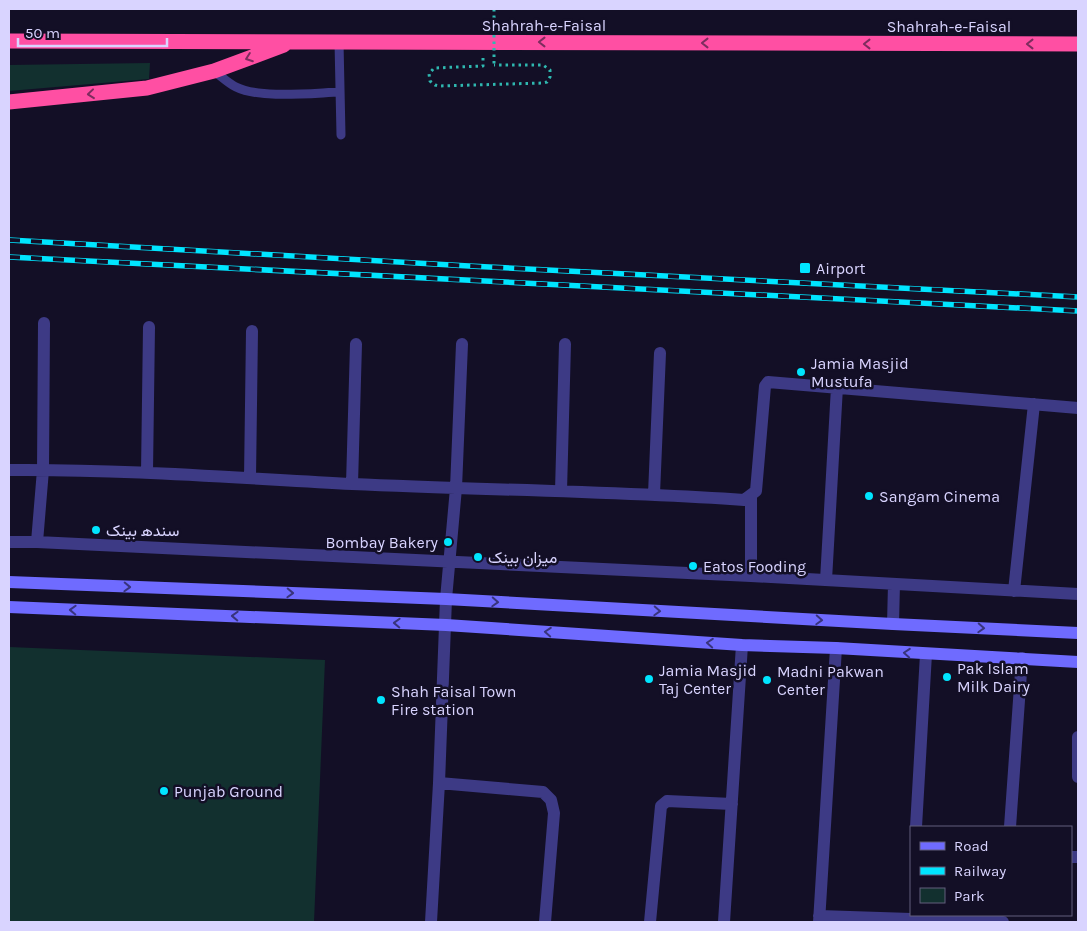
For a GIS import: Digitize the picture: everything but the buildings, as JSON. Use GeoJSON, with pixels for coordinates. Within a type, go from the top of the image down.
{"type":"FeatureCollection","features":[{"type":"Feature","properties":{"kind":"highway","name":"Shahrah-e-Faisal"},"geometry":{"type":"LineString","coordinates":[[9,41],[1078,44]]}},
{"type":"Feature","properties":{"kind":"highway"},"geometry":{"type":"LineString","coordinates":[[9,102],[147,88],[214,71],[295,42]]}},
{"type":"Feature","properties":{"kind":"street"},"geometry":{"type":"LineString","coordinates":[[37,542],[43,470],[44,323]]}},
{"type":"Feature","properties":{"kind":"street"},"geometry":{"type":"LineString","coordinates":[[147,472],[149,328]]}},
{"type":"Feature","properties":{"kind":"street"},"geometry":{"type":"LineString","coordinates":[[250,478],[252,331]]}},
{"type":"Feature","properties":{"kind":"street"},"geometry":{"type":"LineString","coordinates":[[352,484],[356,344]]}},
{"type":"Feature","properties":{"kind":"street"},"geometry":{"type":"LineString","coordinates":[[431,922],[439,783],[446,599],[456,488],[462,344]]}},
{"type":"Feature","properties":{"kind":"street"},"geometry":{"type":"LineString","coordinates":[[561,491],[565,344]]}},
{"type":"Feature","properties":{"kind":"street"},"geometry":{"type":"LineString","coordinates":[[654,494],[660,353]]}},
{"type":"Feature","properties":{"kind":"street"},"geometry":{"type":"LineString","coordinates":[[9,470],[147,472],[352,484],[654,494],[744,500],[756,492],[765,386],[771,381],[1078,408]]}},
{"type":"Feature","properties":{"kind":"street"},"geometry":{"type":"LineString","coordinates":[[826,580],[838,387]]}},
{"type":"Feature","properties":{"kind":"street"},"geometry":{"type":"LineString","coordinates":[[1014,591],[1034,404]]}},
{"type":"Feature","properties":{"kind":"street"},"geometry":{"type":"LineString","coordinates":[[751,496],[751,576]]}},
{"type":"Feature","properties":{"kind":"street"},"geometry":{"type":"LineString","coordinates":[[9,542],[751,576],[1078,594]]}},
{"type":"Feature","properties":{"kind":"street"},"geometry":{"type":"LineString","coordinates":[[9,582],[446,599],[1078,633]]}},
{"type":"Feature","properties":{"kind":"street"},"geometry":{"type":"LineString","coordinates":[[893,624],[894,584]]}},
{"type":"Feature","properties":{"kind":"street"},"geometry":{"type":"LineString","coordinates":[[9,607],[446,625],[742,645],[836,648],[1078,662]]}},
{"type":"Feature","properties":{"kind":"street"},"geometry":{"type":"LineString","coordinates":[[724,922],[742,645]]}},
{"type":"Feature","properties":{"kind":"street"},"geometry":{"type":"LineString","coordinates":[[836,648],[819,919],[910,913]]}},
{"type":"Feature","properties":{"kind":"street"},"geometry":{"type":"LineString","coordinates":[[916,826],[926,654]]}},
{"type":"Feature","properties":{"kind":"street"},"geometry":{"type":"LineString","coordinates":[[1010,826],[1022,658]]}},
{"type":"Feature","properties":{"kind":"street"},"geometry":{"type":"LineString","coordinates":[[1078,737],[1078,777]]}},
{"type":"Feature","properties":{"kind":"street"},"geometry":{"type":"LineString","coordinates":[[439,783],[543,792],[551,800],[554,814],[545,922]]}},
{"type":"Feature","properties":{"kind":"street"},"geometry":{"type":"LineString","coordinates":[[650,922],[661,806],[667,801],[732,804]]}},
{"type":"Feature","properties":{"kind":"street"},"geometry":{"type":"LineString","coordinates":[[941,916],[1003,922]]}},
{"type":"Feature","properties":{"kind":"lane"},"geometry":{"type":"LineString","coordinates":[[339,42],[341,135]]}},
{"type":"Feature","properties":{"kind":"lane"},"geometry":{"type":"LineString","coordinates":[[214,71],[235,87],[265,94],[340,92]]}},
{"type":"Feature","properties":{"kind":"path"},"geometry":{"type":"LineString","coordinates":[[483,42],[483,66],[438,67],[431,70],[429,74],[430,81],[439,86],[543,83],[547,82],[550,77],[550,70],[543,65],[494,65],[494,9]]}},
{"type":"Feature","properties":{"kind":"green space"},"geometry":{"type":"Polygon","coordinates":[[[150,63],[149,79],[9,91],[9,65],[150,63]]]}},
{"type":"Feature","properties":{"kind":"green space","name":"Punjab Ground"},"geometry":{"type":"Polygon","coordinates":[[[9,647],[325,660],[314,922],[9,922],[9,647]]]}},
{"type":"Feature","properties":{"kind":"railway"},"geometry":{"type":"LineString","coordinates":[[9,240],[1078,297]]}},
{"type":"Feature","properties":{"kind":"railway"},"geometry":{"type":"LineString","coordinates":[[9,257],[1078,311]]}},
{"type":"Feature","properties":{"kind":"place","name":"Airport"},"geometry":{"type":"Point","coordinates":[805,268]}},
{"type":"Feature","properties":{"kind":"place","name":"Jamia Masjid Mustufa"},"geometry":{"type":"Point","coordinates":[801,372]}},
{"type":"Feature","properties":{"kind":"place","name":"Sangam Cinema"},"geometry":{"type":"Point","coordinates":[869,496]}},
{"type":"Feature","properties":{"kind":"place","name":"سندھ بینک"},"geometry":{"type":"Point","coordinates":[96,530]}},
{"type":"Feature","properties":{"kind":"place","name":"Bombay Bakery"},"geometry":{"type":"Point","coordinates":[448,542]}},
{"type":"Feature","properties":{"kind":"place","name":"میزان بینک"},"geometry":{"type":"Point","coordinates":[478,557]}},
{"type":"Feature","properties":{"kind":"place","name":"Eatos Fooding"},"geometry":{"type":"Point","coordinates":[693,566]}},
{"type":"Feature","properties":{"kind":"place","name":"Pak Islam Milk Dairy"},"geometry":{"type":"Point","coordinates":[947,677]}},
{"type":"Feature","properties":{"kind":"place","name":"Jamia Masjid Taj Center"},"geometry":{"type":"Point","coordinates":[649,679]}},
{"type":"Feature","properties":{"kind":"place","name":"Madni Pakwan Center"},"geometry":{"type":"Point","coordinates":[767,680]}},
{"type":"Feature","properties":{"kind":"place","name":"Shah Faisal Town Fire station"},"geometry":{"type":"Point","coordinates":[381,700]}},
{"type":"Feature","properties":{"kind":"place","name":"Punjab Ground"},"geometry":{"type":"Point","coordinates":[164,791]}}]}
